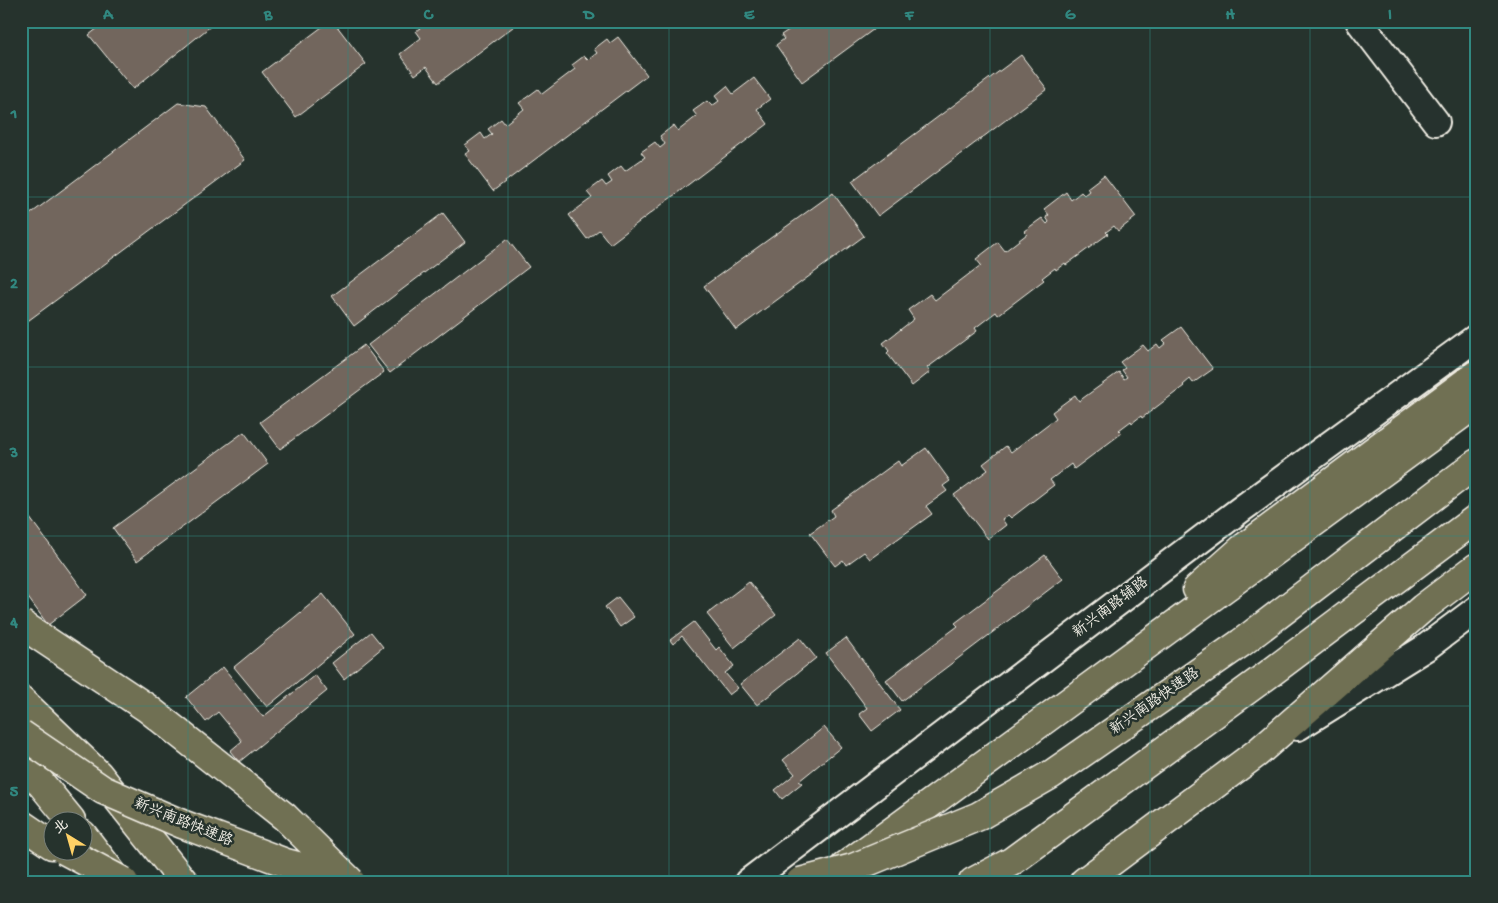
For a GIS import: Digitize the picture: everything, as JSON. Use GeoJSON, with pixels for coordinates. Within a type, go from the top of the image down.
{"type":"FeatureCollection","features":[{"type":"Feature","properties":{"kind":"main road"},"geometry":{"type":"LineString","coordinates":[[1066,704],[1242,549],[1477,374]]}},
{"type":"Feature","properties":{"kind":"main road"},"geometry":{"type":"LineString","coordinates":[[823,882],[1477,403]]}},
{"type":"Feature","properties":{"kind":"main road","name":"新兴南路快速路"},"geometry":{"type":"LineString","coordinates":[[800,882],[854,868],[979,816],[1052,774],[1240,643],[1477,463]]}},
{"type":"Feature","properties":{"kind":"main road"},"geometry":{"type":"LineString","coordinates":[[973,882],[1011,862],[1269,674],[1477,518]]}},
{"type":"Feature","properties":{"kind":"main road"},"geometry":{"type":"LineString","coordinates":[[1084,882],[1257,753],[1423,608],[1477,566]]}},
{"type":"Feature","properties":{"kind":"main road"},"geometry":{"type":"LineString","coordinates":[[21,624],[147,708],[285,817],[351,882]]}},
{"type":"Feature","properties":{"kind":"main road"},"geometry":{"type":"LineString","coordinates":[[21,700],[98,774],[184,882]]}},
{"type":"Feature","properties":{"kind":"main road","name":"新兴南路快速路"},"geometry":{"type":"LineString","coordinates":[[21,734],[103,790],[182,824],[286,863],[359,882]]}},
{"type":"Feature","properties":{"kind":"main road"},"geometry":{"type":"LineString","coordinates":[[21,760],[63,810]]}},
{"type":"Feature","properties":{"kind":"main road"},"geometry":{"type":"LineString","coordinates":[[21,824],[42,838]]}},
{"type":"Feature","properties":{"kind":"main road"},"geometry":{"type":"LineString","coordinates":[[92,847],[119,882]]}},
{"type":"Feature","properties":{"kind":"main road"},"geometry":{"type":"LineString","coordinates":[[83,860],[124,882]]}},
{"type":"Feature","properties":{"kind":"street"},"geometry":{"type":"LineString","coordinates":[[1359,21],[1436,122]]}},
{"type":"Feature","properties":{"kind":"street","name":"新兴南路辅路"},"geometry":{"type":"LineString","coordinates":[[748,882],[1232,516],[1477,337]]}},
{"type":"Feature","properties":{"kind":"street"},"geometry":{"type":"LineString","coordinates":[[1257,753],[1425,648],[1477,609]]}},
{"type":"Feature","properties":{"kind":"building"},"geometry":{"type":"Polygon","coordinates":[[[107,21],[217,21],[133,89],[89,35],[107,21]]]}},
{"type":"Feature","properties":{"kind":"building"},"geometry":{"type":"Polygon","coordinates":[[[330,21],[333,21],[366,64],[296,117],[262,72],[330,21]]]}},
{"type":"Feature","properties":{"kind":"building"},"geometry":{"type":"Polygon","coordinates":[[[429,21],[432,25],[437,21],[521,21],[438,83],[426,67],[415,75],[400,54],[421,38],[416,31],[429,21]]]}},
{"type":"Feature","properties":{"kind":"building"},"geometry":{"type":"Polygon","coordinates":[[[801,21],[885,21],[802,82],[776,45],[784,39],[781,35],[796,25],[798,29],[804,25],[801,21]]]}},
{"type":"Feature","properties":{"kind":"building"},"geometry":{"type":"Polygon","coordinates":[[[618,37],[647,75],[493,191],[465,154],[470,151],[465,145],[481,133],[485,139],[492,134],[488,129],[501,119],[505,124],[524,109],[519,103],[538,89],[542,94],[575,69],[572,65],[584,56],[588,60],[597,53],[594,49],[607,39],[610,43],[618,37]]]}},
{"type":"Feature","properties":{"kind":"building"},"geometry":{"type":"Polygon","coordinates":[[[1021,55],[1047,89],[878,216],[852,181],[1021,55]]]}},
{"type":"Feature","properties":{"kind":"building"},"geometry":{"type":"Polygon","coordinates":[[[754,78],[770,99],[757,109],[768,124],[610,244],[599,230],[587,239],[569,215],[592,198],[587,192],[602,181],[606,186],[612,182],[608,176],[621,166],[625,171],[645,157],[641,152],[655,142],[660,148],[665,144],[660,136],[674,125],[678,131],[697,116],[693,111],[707,101],[712,106],[719,101],[715,96],[727,86],[733,94],[754,78]]]}},
{"type":"Feature","properties":{"kind":"building"},"geometry":{"type":"Polygon","coordinates":[[[178,103],[206,107],[245,160],[21,326],[21,221],[178,103]]]}},
{"type":"Feature","properties":{"kind":"building"},"geometry":{"type":"Polygon","coordinates":[[[1104,175],[1136,217],[1118,231],[1114,226],[1106,232],[1108,234],[1066,265],[1065,263],[1056,270],[1055,268],[1042,278],[1044,280],[998,315],[996,312],[975,328],[977,331],[927,368],[930,372],[912,386],[887,353],[889,351],[883,343],[914,319],[908,310],[930,294],[935,300],[981,265],[976,259],[998,242],[1005,251],[1027,234],[1024,231],[1042,218],[1047,224],[1049,222],[1046,217],[1049,215],[1044,209],[1066,192],[1071,200],[1081,192],[1084,195],[1089,191],[1087,188],[1104,175]]]}},
{"type":"Feature","properties":{"kind":"building"},"geometry":{"type":"Polygon","coordinates":[[[833,193],[864,236],[736,330],[704,286],[833,193]]]}},
{"type":"Feature","properties":{"kind":"building"},"geometry":{"type":"Polygon","coordinates":[[[443,213],[465,242],[354,326],[332,296],[443,213]]]}},
{"type":"Feature","properties":{"kind":"building"},"geometry":{"type":"Polygon","coordinates":[[[507,239],[529,267],[390,373],[368,345],[507,239]]]}},
{"type":"Feature","properties":{"kind":"building"},"geometry":{"type":"Polygon","coordinates":[[[1181,327],[1213,369],[1193,383],[1190,379],[1184,386],[1142,418],[1141,416],[1132,423],[1131,421],[1119,430],[1122,433],[1074,469],[1071,464],[1050,480],[1054,485],[1011,518],[1008,515],[1002,519],[1006,525],[988,539],[954,495],[988,470],[983,464],[1006,446],[1011,452],[1056,418],[1052,412],[1075,395],[1079,401],[1119,372],[1124,379],[1127,377],[1122,370],[1125,368],[1120,362],[1143,345],[1148,351],[1157,344],[1160,348],[1166,343],[1163,340],[1181,327]]]}},
{"type":"Feature","properties":{"kind":"building"},"geometry":{"type":"Polygon","coordinates":[[[364,345],[384,372],[280,449],[260,422],[364,345]]]}},
{"type":"Feature","properties":{"kind":"building"},"geometry":{"type":"Polygon","coordinates":[[[244,432],[268,464],[137,561],[113,528],[244,432]]]}},
{"type":"Feature","properties":{"kind":"building"},"geometry":{"type":"Polygon","coordinates":[[[926,448],[950,481],[943,486],[947,491],[926,506],[932,514],[870,559],[864,552],[846,565],[843,560],[835,566],[810,533],[834,516],[831,510],[898,461],[901,466],[926,448]]]}},
{"type":"Feature","properties":{"kind":"building"},"geometry":{"type":"Polygon","coordinates":[[[21,506],[87,595],[48,625],[21,588],[21,506]]]}},
{"type":"Feature","properties":{"kind":"building"},"geometry":{"type":"Polygon","coordinates":[[[1045,555],[1063,579],[902,701],[886,680],[958,626],[955,623],[1045,555]]]}},
{"type":"Feature","properties":{"kind":"building"},"geometry":{"type":"Polygon","coordinates":[[[749,582],[776,615],[734,648],[707,614],[749,582]]]}},
{"type":"Feature","properties":{"kind":"building"},"geometry":{"type":"Polygon","coordinates":[[[323,594],[355,634],[267,707],[234,667],[323,594]]]}},
{"type":"Feature","properties":{"kind":"building"},"geometry":{"type":"Polygon","coordinates":[[[618,597],[634,617],[620,627],[605,607],[618,597]]]}},
{"type":"Feature","properties":{"kind":"building"},"geometry":{"type":"Polygon","coordinates":[[[694,622],[716,650],[719,647],[734,666],[725,673],[738,688],[729,695],[682,636],[673,644],[670,640],[694,622]]]}},
{"type":"Feature","properties":{"kind":"building"},"geometry":{"type":"Polygon","coordinates":[[[371,632],[383,647],[344,679],[332,663],[371,632]]]}},
{"type":"Feature","properties":{"kind":"building"},"geometry":{"type":"Polygon","coordinates":[[[800,638],[816,658],[757,705],[740,684],[800,638]]]}},
{"type":"Feature","properties":{"kind":"building"},"geometry":{"type":"Polygon","coordinates":[[[846,638],[900,710],[872,731],[859,714],[867,708],[826,653],[846,638]]]}},
{"type":"Feature","properties":{"kind":"building"},"geometry":{"type":"Polygon","coordinates":[[[223,667],[263,717],[315,675],[327,691],[239,762],[230,751],[242,741],[218,712],[206,722],[186,697],[223,667]]]}},
{"type":"Feature","properties":{"kind":"building"},"geometry":{"type":"Polygon","coordinates":[[[824,727],[841,747],[799,781],[802,783],[782,799],[775,790],[795,774],[783,760],[824,727]]]}}]}
